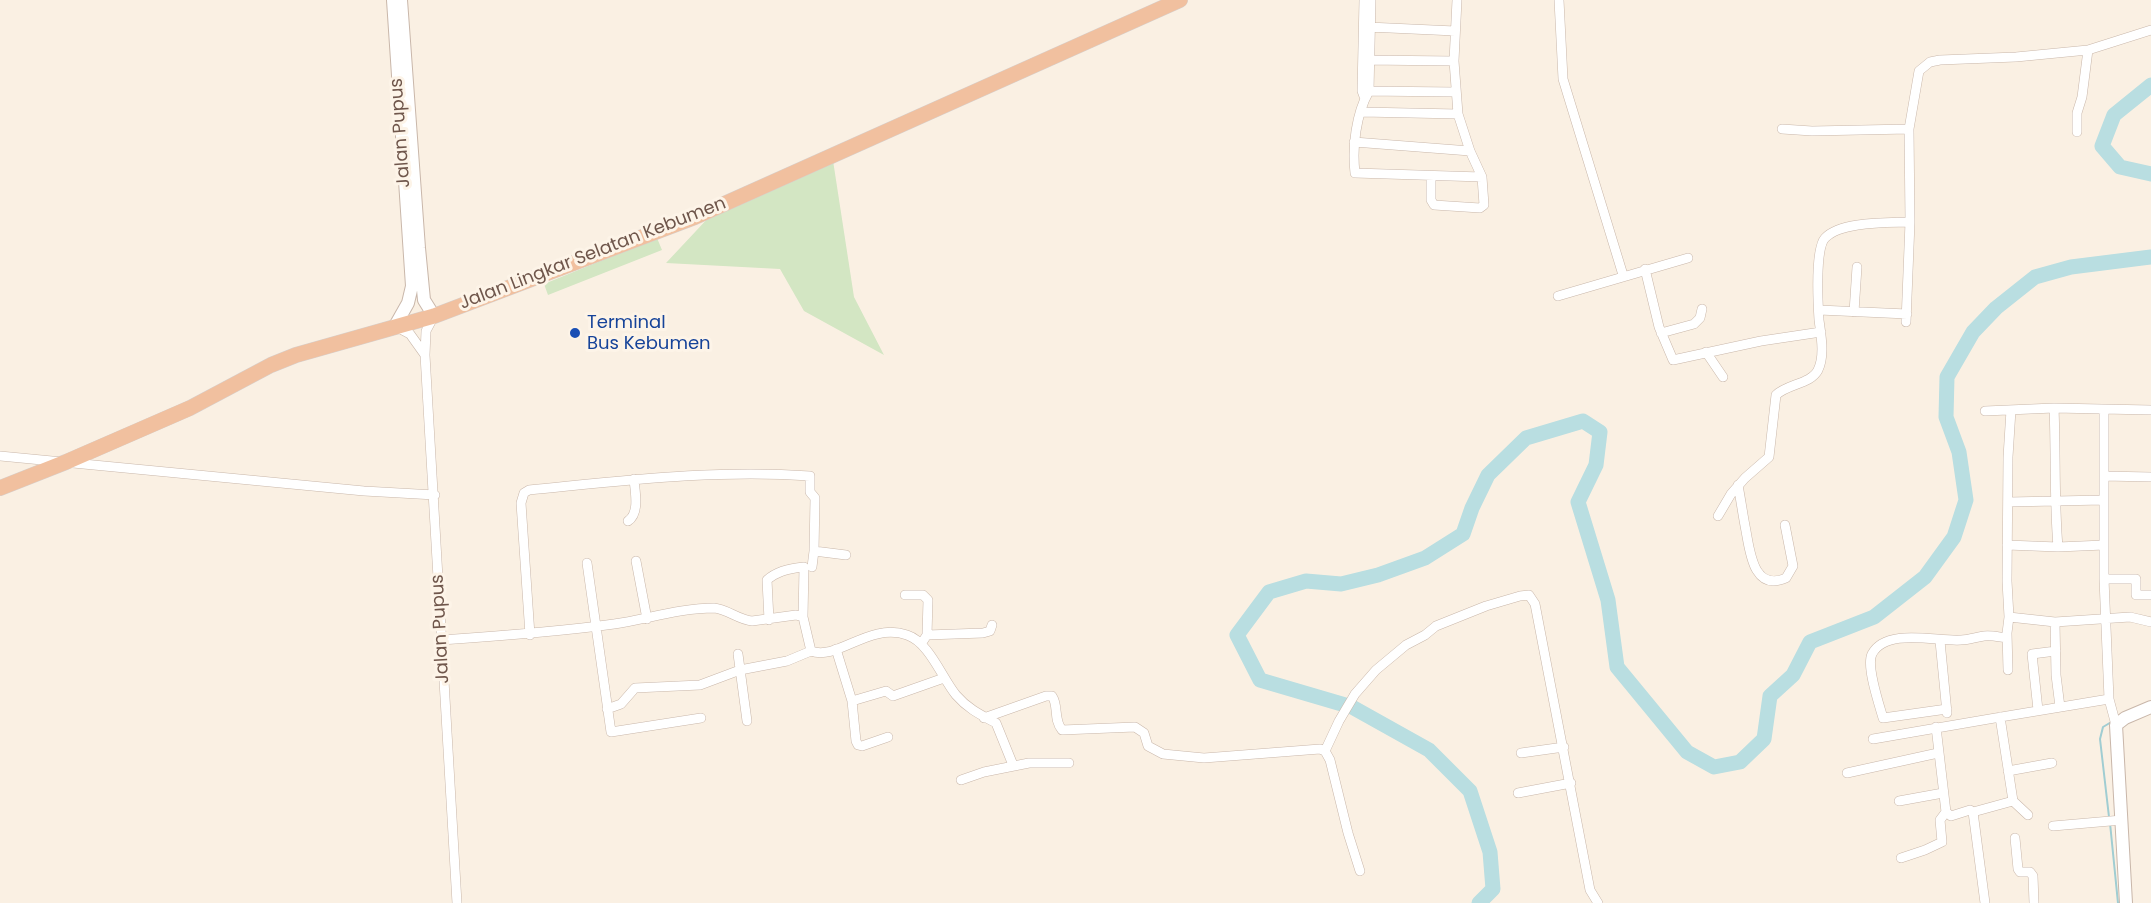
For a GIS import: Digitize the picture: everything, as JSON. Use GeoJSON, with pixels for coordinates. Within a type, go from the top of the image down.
{"type":"FeatureCollection","features":[{"type":"Feature","properties":{"kind":"highway","name":"Jalan Lingkar Selatan Kebumen"},"geometry":{"type":"LineString","coordinates":[[0,488],[190,408],[271,365],[296,355],[434,316],[695,217],[1180,0]]}},
{"type":"Feature","properties":{"kind":"street","name":"Jalan Pupus"},"geometry":{"type":"LineString","coordinates":[[393,0],[412,286],[408,303],[395,326]]}},
{"type":"Feature","properties":{"kind":"street","name":"Jalan Pupus"},"geometry":{"type":"LineString","coordinates":[[401,0],[424,300],[434,316],[426,331],[425,355],[458,903]]}},
{"type":"Feature","properties":{"kind":"street"},"geometry":{"type":"LineString","coordinates":[[1364,0],[1368,27]]}},
{"type":"Feature","properties":{"kind":"street"},"geometry":{"type":"LineString","coordinates":[[1371,0],[1365,94],[1354,142],[1355,173],[1482,177]]}},
{"type":"Feature","properties":{"kind":"street"},"geometry":{"type":"LineString","coordinates":[[1431,177],[1431,200],[1434,205],[1480,208],[1484,205],[1482,177],[1470,151],[1458,114],[1454,61],[1457,0]]}},
{"type":"Feature","properties":{"kind":"street"},"geometry":{"type":"LineString","coordinates":[[1559,0],[1563,79],[1623,275]]}},
{"type":"Feature","properties":{"kind":"street"},"geometry":{"type":"LineString","coordinates":[[1368,27],[1455,31]]}},
{"type":"Feature","properties":{"kind":"street"},"geometry":{"type":"LineString","coordinates":[[1819,310],[1906,318],[1910,222],[1910,129],[1919,71],[1930,63],[2088,50],[2151,30]]}},
{"type":"Feature","properties":{"kind":"street"},"geometry":{"type":"LineString","coordinates":[[2077,132],[2075,123],[2082,97],[2088,50]]}},
{"type":"Feature","properties":{"kind":"street"},"geometry":{"type":"LineString","coordinates":[[1367,60],[1454,61]]}},
{"type":"Feature","properties":{"kind":"street"},"geometry":{"type":"LineString","coordinates":[[1365,94],[1401,91],[1456,92]]}},
{"type":"Feature","properties":{"kind":"street"},"geometry":{"type":"LineString","coordinates":[[1400,112],[1401,91]]}},
{"type":"Feature","properties":{"kind":"street"},"geometry":{"type":"LineString","coordinates":[[1362,112],[1458,114]]}},
{"type":"Feature","properties":{"kind":"street"},"geometry":{"type":"LineString","coordinates":[[1782,129],[1812,131],[1910,129]]}},
{"type":"Feature","properties":{"kind":"street"},"geometry":{"type":"LineString","coordinates":[[1354,142],[1470,151]]}},
{"type":"Feature","properties":{"kind":"street"},"geometry":{"type":"LineString","coordinates":[[1718,516],[1738,485],[1769,458],[1776,395],[1782,390],[1813,377],[1818,372],[1821,351],[1819,310],[1823,241],[1827,236],[1855,226],[1910,222]]}},
{"type":"Feature","properties":{"kind":"street"},"geometry":{"type":"LineString","coordinates":[[1558,296],[1623,275],[1688,258]]}},
{"type":"Feature","properties":{"kind":"street"},"geometry":{"type":"LineString","coordinates":[[1854,312],[1857,267]]}},
{"type":"Feature","properties":{"kind":"street"},"geometry":{"type":"LineString","coordinates":[[1645,269],[1661,333],[1673,360],[1821,332]]}},
{"type":"Feature","properties":{"kind":"street"},"geometry":{"type":"LineString","coordinates":[[1661,333],[1694,324],[1700,318],[1702,309]]}},
{"type":"Feature","properties":{"kind":"street"},"geometry":{"type":"LineString","coordinates":[[395,326],[410,334],[425,355]]}},
{"type":"Feature","properties":{"kind":"street"},"geometry":{"type":"LineString","coordinates":[[1706,352],[1723,377]]}},
{"type":"Feature","properties":{"kind":"street"},"geometry":{"type":"LineString","coordinates":[[2054,408],[2058,547]]}},
{"type":"Feature","properties":{"kind":"street"},"geometry":{"type":"LineString","coordinates":[[1985,411],[2054,408],[2151,410]]}},
{"type":"Feature","properties":{"kind":"street"},"geometry":{"type":"LineString","coordinates":[[2008,670],[2008,457],[2011,410]]}},
{"type":"Feature","properties":{"kind":"street"},"geometry":{"type":"LineString","coordinates":[[2104,410],[2104,579],[2109,699],[2116,724],[2114,821],[2123,903]]}},
{"type":"Feature","properties":{"kind":"street"},"geometry":{"type":"LineString","coordinates":[[0,456],[364,491],[435,495]]}},
{"type":"Feature","properties":{"kind":"street"},"geometry":{"type":"LineString","coordinates":[[530,634],[521,503],[524,493],[529,490],[634,479],[730,475],[810,476],[810,492],[815,498],[814,551],[803,617],[811,651]]}},
{"type":"Feature","properties":{"kind":"street"},"geometry":{"type":"LineString","coordinates":[[2104,476],[2151,477]]}},
{"type":"Feature","properties":{"kind":"street"},"geometry":{"type":"LineString","coordinates":[[628,521],[636,512],[634,479]]}},
{"type":"Feature","properties":{"kind":"street"},"geometry":{"type":"LineString","coordinates":[[1738,485],[1752,562],[1761,576],[1773,582],[1786,578],[1792,566],[1785,525]]}},
{"type":"Feature","properties":{"kind":"street"},"geometry":{"type":"LineString","coordinates":[[2008,502],[2103,500]]}},
{"type":"Feature","properties":{"kind":"street"},"geometry":{"type":"LineString","coordinates":[[2007,545],[2058,547],[2104,545]]}},
{"type":"Feature","properties":{"kind":"street"},"geometry":{"type":"LineString","coordinates":[[814,551],[846,555]]}},
{"type":"Feature","properties":{"kind":"street"},"geometry":{"type":"LineString","coordinates":[[636,561],[646,619]]}},
{"type":"Feature","properties":{"kind":"street"},"geometry":{"type":"LineString","coordinates":[[587,563],[612,732],[701,718]]}},
{"type":"Feature","properties":{"kind":"street"},"geometry":{"type":"LineString","coordinates":[[770,620],[767,580],[772,575],[786,570],[810,567]]}},
{"type":"Feature","properties":{"kind":"street"},"geometry":{"type":"LineString","coordinates":[[2104,579],[2136,579],[2136,595],[2151,595]]}},
{"type":"Feature","properties":{"kind":"street"},"geometry":{"type":"LineString","coordinates":[[905,595],[926,596],[928,603],[927,635],[921,644]]}},
{"type":"Feature","properties":{"kind":"street"},"geometry":{"type":"LineString","coordinates":[[1325,751],[1355,694],[1376,670],[1406,645],[1436,626],[1486,606],[1529,595],[1535,604],[1590,890],[1598,903]]}},
{"type":"Feature","properties":{"kind":"street"},"geometry":{"type":"LineString","coordinates":[[441,640],[597,627],[712,608],[746,620],[770,620],[796,615],[803,617]]}},
{"type":"Feature","properties":{"kind":"street"},"geometry":{"type":"LineString","coordinates":[[2009,617],[2055,622],[2130,616],[2151,622]]}},
{"type":"Feature","properties":{"kind":"street"},"geometry":{"type":"LineString","coordinates":[[2055,622],[2056,675],[2060,707]]}},
{"type":"Feature","properties":{"kind":"street"},"geometry":{"type":"LineString","coordinates":[[927,635],[983,633],[990,631],[992,625]]}},
{"type":"Feature","properties":{"kind":"street"},"geometry":{"type":"LineString","coordinates":[[608,709],[621,704],[636,688],[700,685],[740,670],[787,660],[811,651],[817,653],[836,649],[883,631],[907,635],[921,644],[965,704],[984,718],[996,723],[1012,765]]}},
{"type":"Feature","properties":{"kind":"street"},"geometry":{"type":"LineString","coordinates":[[1947,709],[1882,718],[1872,670],[1872,654],[1878,647],[1889,641],[1907,637],[1940,641],[1989,636],[2007,638]]}},
{"type":"Feature","properties":{"kind":"street"},"geometry":{"type":"LineString","coordinates":[[1940,641],[1948,724]]}},
{"type":"Feature","properties":{"kind":"street"},"geometry":{"type":"LineString","coordinates":[[836,649],[852,700],[858,745],[869,744],[888,737]]}},
{"type":"Feature","properties":{"kind":"street"},"geometry":{"type":"LineString","coordinates":[[2038,710],[2032,654],[2056,651]]}},
{"type":"Feature","properties":{"kind":"street"},"geometry":{"type":"LineString","coordinates":[[738,654],[747,721]]}},
{"type":"Feature","properties":{"kind":"street"},"geometry":{"type":"LineString","coordinates":[[852,700],[886,691],[893,696],[944,678]]}},
{"type":"Feature","properties":{"kind":"street"},"geometry":{"type":"LineString","coordinates":[[984,718],[1046,696],[1052,696],[1055,700],[1056,719],[1062,730],[1135,727],[1144,733],[1148,746],[1163,754],[1204,758],[1303,749],[1325,751],[1330,759],[1360,871]]}},
{"type":"Feature","properties":{"kind":"street"},"geometry":{"type":"LineString","coordinates":[[1873,738],[2109,699]]}},
{"type":"Feature","properties":{"kind":"street"},"geometry":{"type":"LineString","coordinates":[[2116,724],[2126,717],[2151,708]]}},
{"type":"Feature","properties":{"kind":"street"},"geometry":{"type":"LineString","coordinates":[[2000,717],[2013,801],[2028,815]]}},
{"type":"Feature","properties":{"kind":"street"},"geometry":{"type":"LineString","coordinates":[[1936,728],[1946,812],[1951,816],[2013,801]]}},
{"type":"Feature","properties":{"kind":"street"},"geometry":{"type":"LineString","coordinates":[[1521,753],[1564,747]]}},
{"type":"Feature","properties":{"kind":"street"},"geometry":{"type":"LineString","coordinates":[[1847,773],[1938,753]]}},
{"type":"Feature","properties":{"kind":"street"},"geometry":{"type":"LineString","coordinates":[[961,780],[1029,762],[1069,763]]}},
{"type":"Feature","properties":{"kind":"street"},"geometry":{"type":"LineString","coordinates":[[2008,771],[2052,763]]}},
{"type":"Feature","properties":{"kind":"street"},"geometry":{"type":"LineString","coordinates":[[1518,793],[1571,783]]}},
{"type":"Feature","properties":{"kind":"street"},"geometry":{"type":"LineString","coordinates":[[1899,801],[1942,793]]}},
{"type":"Feature","properties":{"kind":"street"},"geometry":{"type":"LineString","coordinates":[[1901,858],[1942,842],[1940,820],[1946,812]]}},
{"type":"Feature","properties":{"kind":"street"},"geometry":{"type":"LineString","coordinates":[[1973,812],[1985,903]]}},
{"type":"Feature","properties":{"kind":"street"},"geometry":{"type":"LineString","coordinates":[[2053,826],[2114,821]]}},
{"type":"Feature","properties":{"kind":"street"},"geometry":{"type":"LineString","coordinates":[[2015,838],[2018,869],[2020,872],[2031,873],[2034,903]]}},
{"type":"Feature","properties":{"kind":"green space"},"geometry":{"type":"Polygon","coordinates":[[[832,154],[854,297],[884,355],[804,311],[780,269],[666,263],[725,200],[832,154]]]}},
{"type":"Feature","properties":{"kind":"green space"},"geometry":{"type":"Polygon","coordinates":[[[657,238],[662,250],[548,295],[544,284],[657,238]]]}},
{"type":"Feature","properties":{"kind":"waterway"},"geometry":{"type":"LineString","coordinates":[[2151,85],[2114,115],[2102,146],[2120,167],[2151,174]]}},
{"type":"Feature","properties":{"kind":"waterway"},"geometry":{"type":"LineString","coordinates":[[1479,903],[1493,889],[1490,852],[1470,791],[1429,750],[1352,707],[1260,680],[1237,635],[1269,592],[1306,581],[1341,584],[1378,575],[1425,558],[1463,534],[1472,508],[1488,475],[1526,438],[1583,421],[1600,432],[1596,465],[1578,502],[1608,600],[1617,667],[1687,752],[1714,767],[1740,762],[1764,739],[1770,696],[1793,675],[1810,642],[1874,617],[1925,577],[1954,537],[1966,500],[1959,452],[1946,417],[1947,377],[1973,332],[1996,308],[2035,277],[2071,267],[2151,257]]}},
{"type":"Feature","properties":{"kind":"waterway"},"geometry":{"type":"LineString","coordinates":[[2109,817],[2100,739],[2103,727],[2113,721]]}},
{"type":"Feature","properties":{"kind":"waterway"},"geometry":{"type":"LineString","coordinates":[[2110,823],[2118,903]]}},
{"type":"Feature","properties":{"kind":"place","name":"Terminal Bus Kebumen"},"geometry":{"type":"Point","coordinates":[575,333]}}]}
